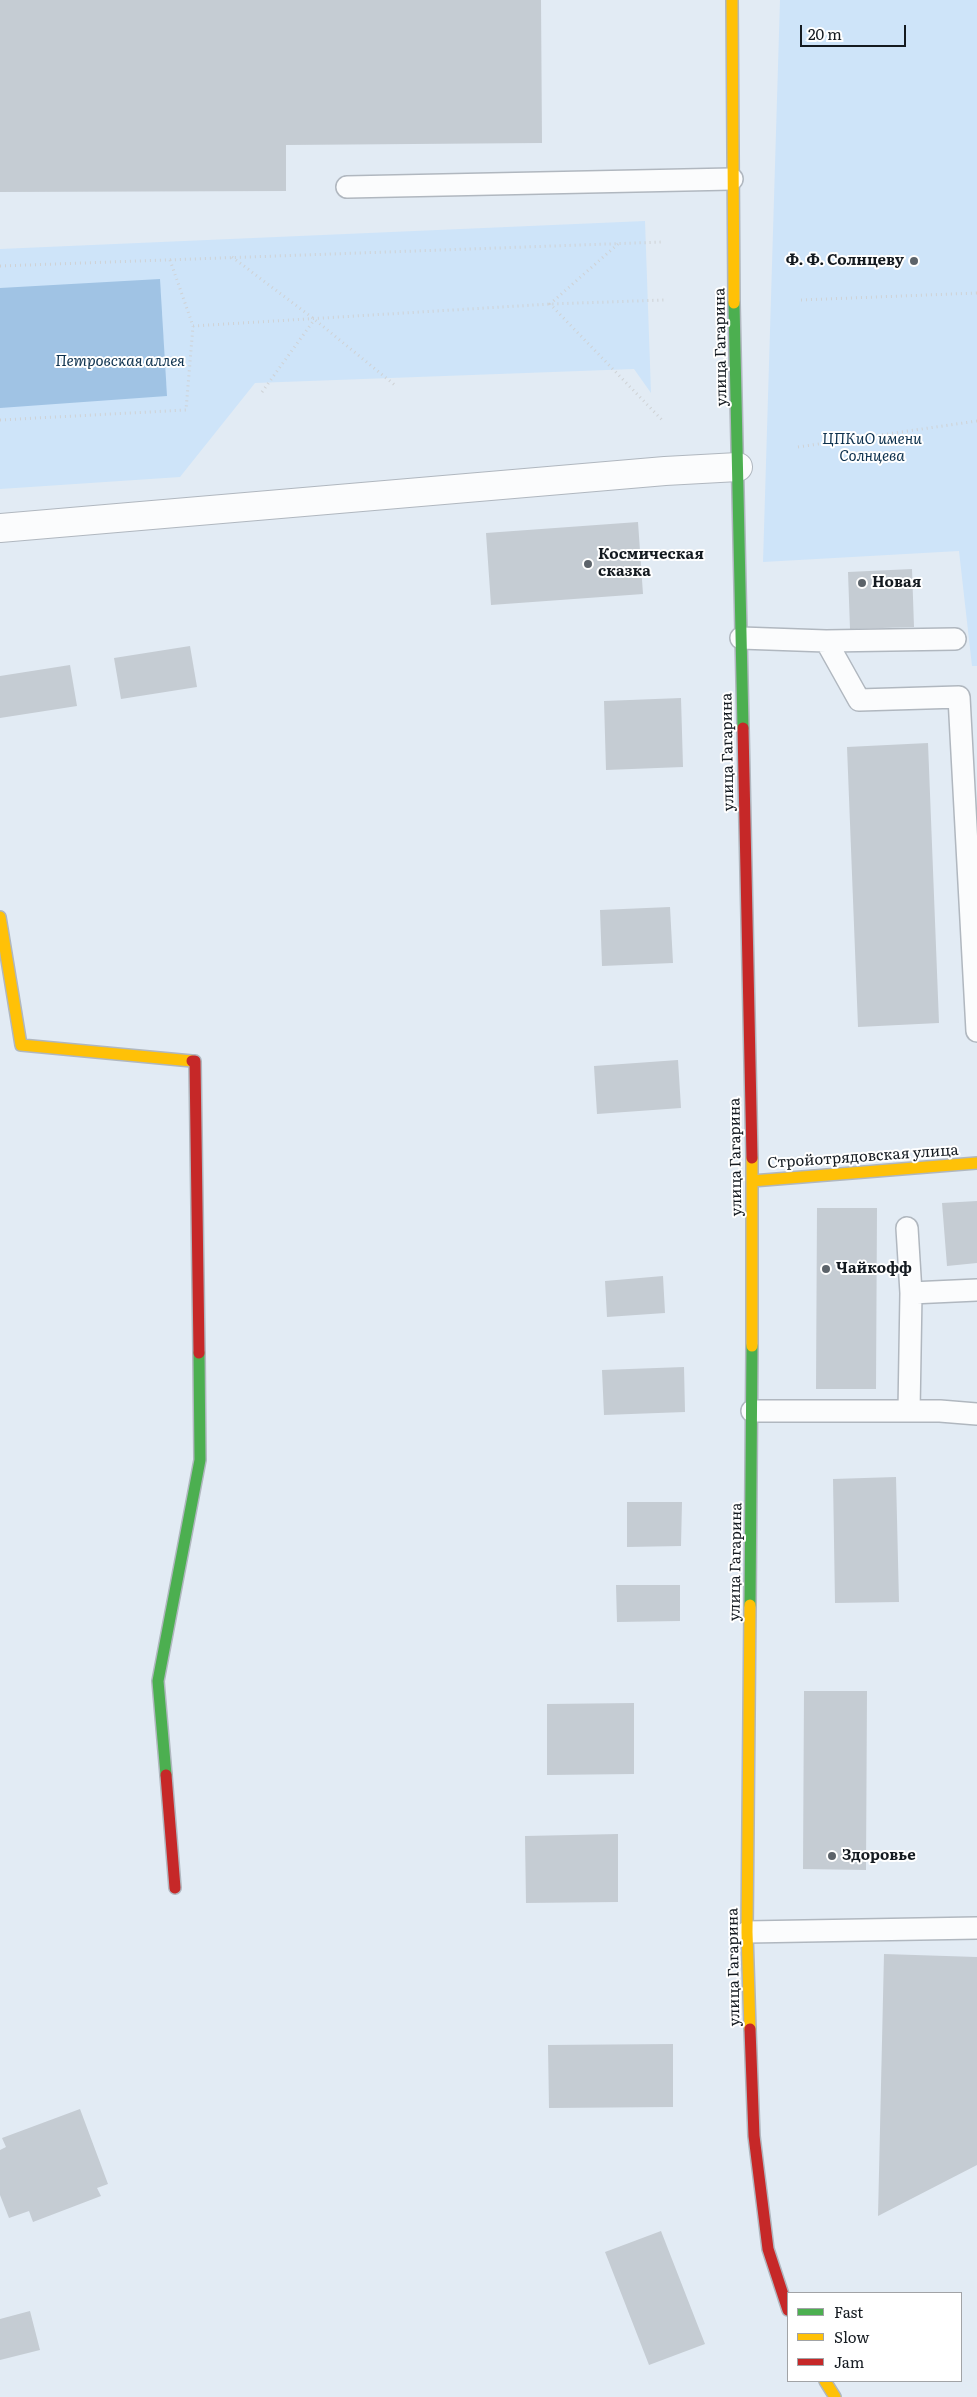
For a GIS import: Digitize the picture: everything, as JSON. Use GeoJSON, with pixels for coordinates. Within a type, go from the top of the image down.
{"type":"FeatureCollection","features":[{"type":"Feature","properties":{"kind":"main road","name":"улица Гагарина"},"geometry":{"type":"LineString","coordinates":[[732,0],[732,180],[752,1181],[752,1411],[747,1932],[756,2145],[768,2249],[787,2307]]}},
{"type":"Feature","properties":{"kind":"main road"},"geometry":{"type":"LineString","coordinates":[[0,918],[21,1045],[195,1061],[200,1460],[158,1681],[174,1888]]}},
{"type":"Feature","properties":{"kind":"main road","name":"Стройотрядовская улица"},"geometry":{"type":"LineString","coordinates":[[752,1181],[977,1164]]}},
{"type":"Feature","properties":{"kind":"main road"},"geometry":{"type":"LineString","coordinates":[[826,2382],[835,2397]]}},
{"type":"Feature","properties":{"kind":"street"},"geometry":{"type":"LineString","coordinates":[[0,528],[665,470],[738,467]]}},
{"type":"Feature","properties":{"kind":"lane"},"geometry":{"type":"LineString","coordinates":[[347,187],[732,180]]}},
{"type":"Feature","properties":{"kind":"lane"},"geometry":{"type":"LineString","coordinates":[[741,638],[826,641],[954,639]]}},
{"type":"Feature","properties":{"kind":"lane"},"geometry":{"type":"LineString","coordinates":[[826,641],[859,700],[959,697],[977,1031]]}},
{"type":"Feature","properties":{"kind":"lane"},"geometry":{"type":"LineString","coordinates":[[907,1228],[911,1293],[909,1411]]}},
{"type":"Feature","properties":{"kind":"lane"},"geometry":{"type":"LineString","coordinates":[[911,1293],[977,1290]]}},
{"type":"Feature","properties":{"kind":"lane"},"geometry":{"type":"LineString","coordinates":[[752,1411],[909,1411],[977,1414]]}},
{"type":"Feature","properties":{"kind":"lane"},"geometry":{"type":"LineString","coordinates":[[747,1932],[977,1928]]}},
{"type":"Feature","properties":{"kind":"path"},"geometry":{"type":"LineString","coordinates":[[0,266],[663,242]]}},
{"type":"Feature","properties":{"kind":"path"},"geometry":{"type":"LineString","coordinates":[[550,304],[618,243]]}},
{"type":"Feature","properties":{"kind":"path"},"geometry":{"type":"LineString","coordinates":[[232,257],[314,319],[396,386]]}},
{"type":"Feature","properties":{"kind":"path"},"geometry":{"type":"LineString","coordinates":[[0,420],[186,410],[193,326],[170,260]]}},
{"type":"Feature","properties":{"kind":"path"},"geometry":{"type":"LineString","coordinates":[[801,300],[977,293]]}},
{"type":"Feature","properties":{"kind":"path"},"geometry":{"type":"LineString","coordinates":[[193,326],[550,304],[664,300]]}},
{"type":"Feature","properties":{"kind":"path"},"geometry":{"type":"LineString","coordinates":[[550,304],[664,422]]}},
{"type":"Feature","properties":{"kind":"path"},"geometry":{"type":"LineString","coordinates":[[262,392],[314,319]]}},
{"type":"Feature","properties":{"kind":"path"},"geometry":{"type":"LineString","coordinates":[[798,446],[977,421]]}},
{"type":"Feature","properties":{"kind":"green space","name":"ЦПКиО имени Солнцева"},"geometry":{"type":"Polygon","coordinates":[[[780,0],[977,0],[977,666],[972,666],[959,551],[763,562],[780,0]]]}},
{"type":"Feature","properties":{"kind":"green space","name":"Петровская аллея"},"geometry":{"type":"Polygon","coordinates":[[[645,221],[651,393],[634,369],[255,383],[180,477],[0,489],[0,249],[645,221]]]}},
{"type":"Feature","properties":{"kind":"shaded area"},"geometry":{"type":"Polygon","coordinates":[[[160,279],[167,396],[0,408],[0,288],[160,279]]]}},
{"type":"Feature","properties":{"kind":"building"},"geometry":{"type":"Polygon","coordinates":[[[0,0],[541,0],[542,143],[286,145],[286,191],[0,192],[0,0]]]}},
{"type":"Feature","properties":{"kind":"building"},"geometry":{"type":"Polygon","coordinates":[[[638,522],[643,594],[491,605],[486,533],[638,522]]]}},
{"type":"Feature","properties":{"kind":"building"},"geometry":{"type":"Polygon","coordinates":[[[912,569],[914,627],[850,629],[848,572],[912,569]]]}},
{"type":"Feature","properties":{"kind":"building"},"geometry":{"type":"Polygon","coordinates":[[[190,646],[197,687],[121,699],[114,658],[190,646]]]}},
{"type":"Feature","properties":{"kind":"building"},"geometry":{"type":"Polygon","coordinates":[[[70,665],[77,706],[0,718],[0,676],[70,665]]]}},
{"type":"Feature","properties":{"kind":"building"},"geometry":{"type":"Polygon","coordinates":[[[681,698],[683,767],[606,770],[604,701],[681,698]]]}},
{"type":"Feature","properties":{"kind":"building"},"geometry":{"type":"Polygon","coordinates":[[[928,743],[939,1023],[858,1027],[847,747],[928,743]]]}},
{"type":"Feature","properties":{"kind":"building"},"geometry":{"type":"Polygon","coordinates":[[[670,907],[673,963],[602,966],[600,910],[670,907]]]}},
{"type":"Feature","properties":{"kind":"building"},"geometry":{"type":"Polygon","coordinates":[[[678,1060],[681,1108],[597,1114],[594,1066],[678,1060]]]}},
{"type":"Feature","properties":{"kind":"building"},"geometry":{"type":"Polygon","coordinates":[[[977,1201],[977,1263],[947,1266],[942,1203],[977,1201]]]}},
{"type":"Feature","properties":{"kind":"building"},"geometry":{"type":"Polygon","coordinates":[[[817,1208],[877,1208],[876,1389],[816,1389],[817,1208]]]}},
{"type":"Feature","properties":{"kind":"building"},"geometry":{"type":"Polygon","coordinates":[[[663,1276],[665,1313],[607,1317],[605,1281],[663,1276]]]}},
{"type":"Feature","properties":{"kind":"building"},"geometry":{"type":"Polygon","coordinates":[[[684,1367],[685,1412],[604,1415],[602,1370],[684,1367]]]}},
{"type":"Feature","properties":{"kind":"building"},"geometry":{"type":"Polygon","coordinates":[[[896,1477],[899,1602],[835,1603],[833,1479],[896,1477]]]}},
{"type":"Feature","properties":{"kind":"building"},"geometry":{"type":"Polygon","coordinates":[[[627,1502],[682,1502],[681,1546],[627,1547],[627,1502]]]}},
{"type":"Feature","properties":{"kind":"building"},"geometry":{"type":"Polygon","coordinates":[[[616,1585],[680,1585],[680,1621],[617,1622],[616,1585]]]}},
{"type":"Feature","properties":{"kind":"building"},"geometry":{"type":"Polygon","coordinates":[[[804,1691],[867,1691],[866,1870],[803,1869],[804,1691]]]}},
{"type":"Feature","properties":{"kind":"building"},"geometry":{"type":"Polygon","coordinates":[[[634,1703],[634,1774],[547,1775],[547,1704],[634,1703]]]}},
{"type":"Feature","properties":{"kind":"building"},"geometry":{"type":"Polygon","coordinates":[[[618,1834],[618,1902],[526,1903],[525,1836],[618,1834]]]}},
{"type":"Feature","properties":{"kind":"building"},"geometry":{"type":"Polygon","coordinates":[[[884,1954],[977,1957],[977,2165],[878,2216],[884,1954]]]}},
{"type":"Feature","properties":{"kind":"building"},"geometry":{"type":"Polygon","coordinates":[[[673,2044],[673,2107],[549,2108],[548,2045],[673,2044]]]}},
{"type":"Feature","properties":{"kind":"building"},"geometry":{"type":"Polygon","coordinates":[[[80,2109],[108,2184],[97,2188],[101,2196],[33,2222],[29,2211],[9,2218],[0,2195],[0,2150],[6,2147],[2,2138],[80,2109]]]}},
{"type":"Feature","properties":{"kind":"building"},"geometry":{"type":"Polygon","coordinates":[[[661,2231],[705,2344],[649,2365],[605,2252],[661,2231]]]}},
{"type":"Feature","properties":{"kind":"building"},"geometry":{"type":"Polygon","coordinates":[[[30,2311],[40,2350],[0,2360],[0,2319],[30,2311]]]}},
{"type":"Feature","properties":{"kind":"traffic: fast"},"geometry":{"type":"LineString","coordinates":[[734,303],[743,728]]}},
{"type":"Feature","properties":{"kind":"traffic: fast"},"geometry":{"type":"LineString","coordinates":[[750,1605],[752,1346]]}},
{"type":"Feature","properties":{"kind":"traffic: fast"},"geometry":{"type":"LineString","coordinates":[[166,1775],[158,1681],[200,1460],[199,1353]]}},
{"type":"Feature","properties":{"kind":"traffic: slow"},"geometry":{"type":"LineString","coordinates":[[732,0],[734,303]]}},
{"type":"Feature","properties":{"kind":"traffic: slow"},"geometry":{"type":"LineString","coordinates":[[0,917],[21,1045],[192,1061]]}},
{"type":"Feature","properties":{"kind":"traffic: slow"},"geometry":{"type":"LineString","coordinates":[[752,1158],[752,1346]]}},
{"type":"Feature","properties":{"kind":"traffic: slow"},"geometry":{"type":"LineString","coordinates":[[752,1181],[977,1163]]}},
{"type":"Feature","properties":{"kind":"traffic: slow"},"geometry":{"type":"LineString","coordinates":[[750,1605],[747,1932],[750,2029]]}},
{"type":"Feature","properties":{"kind":"traffic: slow"},"geometry":{"type":"LineString","coordinates":[[826,2382],[835,2397]]}},
{"type":"Feature","properties":{"kind":"traffic: jam"},"geometry":{"type":"LineString","coordinates":[[743,728],[752,1158]]}},
{"type":"Feature","properties":{"kind":"traffic: jam"},"geometry":{"type":"LineString","coordinates":[[192,1061],[195,1061],[199,1353]]}},
{"type":"Feature","properties":{"kind":"traffic: jam"},"geometry":{"type":"LineString","coordinates":[[166,1775],[175,1888]]}},
{"type":"Feature","properties":{"kind":"traffic: jam"},"geometry":{"type":"LineString","coordinates":[[750,2029],[754,2136],[768,2249],[787,2307]]}},
{"type":"Feature","properties":{"kind":"place","name":"Ф. Ф. Солнцеву"},"geometry":{"type":"Point","coordinates":[914,261]}},
{"type":"Feature","properties":{"kind":"place","name":"Космическая сказка"},"geometry":{"type":"Point","coordinates":[588,564]}},
{"type":"Feature","properties":{"kind":"place","name":"Новая"},"geometry":{"type":"Point","coordinates":[862,583]}},
{"type":"Feature","properties":{"kind":"place","name":"Чайкофф"},"geometry":{"type":"Point","coordinates":[826,1269]}},
{"type":"Feature","properties":{"kind":"place","name":"Здоровье"},"geometry":{"type":"Point","coordinates":[832,1856]}}]}
